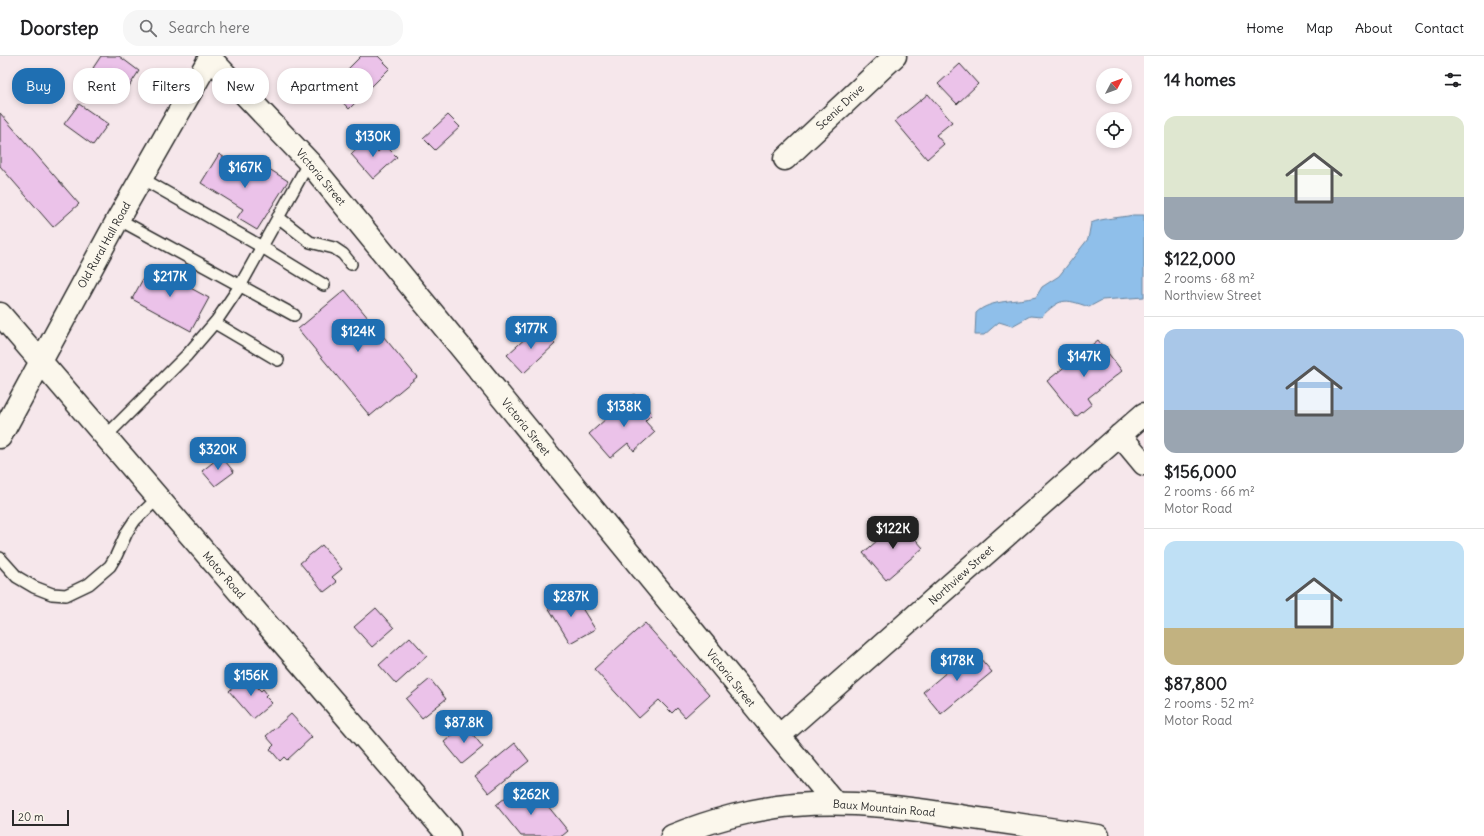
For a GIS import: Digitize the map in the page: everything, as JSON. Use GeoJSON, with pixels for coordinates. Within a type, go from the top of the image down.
{"type":"FeatureCollection","features":[{"type":"Feature","properties":{"kind":"street","name":"Scenic Drive"},"geometry":{"type":"LineString","coordinates":[[785,159],[895,56]]}},
{"type":"Feature","properties":{"kind":"street","name":"Victoria Street"},"geometry":{"type":"LineString","coordinates":[[211,57],[309,162],[835,803]]}},
{"type":"Feature","properties":{"kind":"street","name":"Old Rural Hall Road"},"geometry":{"type":"LineString","coordinates":[[0,437],[118,219],[211,57]]}},
{"type":"Feature","properties":{"kind":"street","name":"Motor Road"},"geometry":{"type":"LineString","coordinates":[[0,314],[449,836]]}},
{"type":"Feature","properties":{"kind":"street","name":"Northview Street"},"geometry":{"type":"LineString","coordinates":[[779,736],[1144,414]]}},
{"type":"Feature","properties":{"kind":"street"},"geometry":{"type":"LineString","coordinates":[[1120,435],[1144,464]]}},
{"type":"Feature","properties":{"kind":"street","name":"Baux Mountain Road"},"geometry":{"type":"LineString","coordinates":[[686,834],[768,808],[835,803],[935,812],[1098,836]]}},
{"type":"Feature","properties":{"kind":"lane"},"geometry":{"type":"LineString","coordinates":[[105,437],[187,355],[215,323],[240,286],[309,162]]}},
{"type":"Feature","properties":{"kind":"lane"},"geometry":{"type":"LineString","coordinates":[[141,178],[262,246],[324,285]]}},
{"type":"Feature","properties":{"kind":"lane"},"geometry":{"type":"LineString","coordinates":[[278,217],[310,242],[334,248],[343,254],[351,264]]}},
{"type":"Feature","properties":{"kind":"lane"},"geometry":{"type":"LineString","coordinates":[[118,219],[294,315]]}},
{"type":"Feature","properties":{"kind":"lane"},"geometry":{"type":"LineString","coordinates":[[215,323],[278,360]]}},
{"type":"Feature","properties":{"kind":"lane"},"geometry":{"type":"LineString","coordinates":[[0,558],[17,576],[34,587],[52,594],[66,595],[89,584],[110,566],[127,532],[135,520],[158,498]]}},
{"type":"Feature","properties":{"kind":"water"},"geometry":{"type":"Polygon","coordinates":[[[1133,215],[1144,215],[1144,297],[1102,300],[1089,307],[1068,301],[1058,303],[1041,317],[1030,316],[1012,326],[999,322],[984,335],[975,335],[976,313],[982,308],[996,303],[1036,297],[1042,287],[1059,276],[1088,239],[1091,223],[1100,220],[1133,215]]]}},
{"type":"Feature","properties":{"kind":"building"},"geometry":{"type":"Polygon","coordinates":[[[101,56],[119,56],[138,70],[138,73],[130,85],[130,68],[93,68],[101,56]]]}},
{"type":"Feature","properties":{"kind":"building"},"geometry":{"type":"Polygon","coordinates":[[[361,56],[378,56],[390,68],[373,85],[373,68],[349,68],[361,56]]]}},
{"type":"Feature","properties":{"kind":"building"},"geometry":{"type":"Polygon","coordinates":[[[960,64],[978,84],[957,104],[938,84],[960,64]]]}},
{"type":"Feature","properties":{"kind":"building"},"geometry":{"type":"Polygon","coordinates":[[[928,94],[952,122],[936,135],[944,144],[927,159],[895,121],[928,94]]]}},
{"type":"Feature","properties":{"kind":"building"},"geometry":{"type":"Polygon","coordinates":[[[79,104],[108,124],[93,145],[64,124],[79,104]]]}},
{"type":"Feature","properties":{"kind":"building"},"geometry":{"type":"Polygon","coordinates":[[[344,104],[354,104],[349,109],[344,104]]]}},
{"type":"Feature","properties":{"kind":"building"},"geometry":{"type":"Polygon","coordinates":[[[0,113],[79,204],[53,227],[0,166],[0,113]]]}},
{"type":"Feature","properties":{"kind":"building"},"geometry":{"type":"Polygon","coordinates":[[[448,115],[460,127],[435,150],[423,138],[448,115]]]}},
{"type":"Feature","properties":{"kind":"building"},"geometry":{"type":"Polygon","coordinates":[[[366,140],[378,152],[385,145],[397,157],[373,179],[351,154],[366,140]]]}},
{"type":"Feature","properties":{"kind":"building"},"geometry":{"type":"Polygon","coordinates":[[[219,154],[258,179],[266,167],[288,181],[257,230],[237,218],[243,209],[201,183],[219,154]]]}},
{"type":"Feature","properties":{"kind":"building"},"geometry":{"type":"Polygon","coordinates":[[[150,266],[209,298],[191,331],[132,299],[150,266]]]}},
{"type":"Feature","properties":{"kind":"building"},"geometry":{"type":"Polygon","coordinates":[[[345,290],[417,377],[370,416],[298,329],[345,290]]]}},
{"type":"Feature","properties":{"kind":"building"},"geometry":{"type":"Polygon","coordinates":[[[539,326],[555,344],[524,373],[507,355],[539,326]]]}},
{"type":"Feature","properties":{"kind":"building"},"geometry":{"type":"Polygon","coordinates":[[[1098,340],[1122,371],[1088,398],[1092,404],[1076,417],[1047,381],[1098,340]]]}},
{"type":"Feature","properties":{"kind":"building"},"geometry":{"type":"Polygon","coordinates":[[[634,394],[652,414],[645,421],[655,432],[634,451],[628,443],[610,458],[589,434],[634,394]]]}},
{"type":"Feature","properties":{"kind":"building"},"geometry":{"type":"Polygon","coordinates":[[[221,456],[234,472],[215,486],[202,471],[221,456]]]}},
{"type":"Feature","properties":{"kind":"building"},"geometry":{"type":"Polygon","coordinates":[[[900,521],[923,548],[886,580],[863,553],[900,521]]]}},
{"type":"Feature","properties":{"kind":"building"},"geometry":{"type":"Polygon","coordinates":[[[322,545],[342,569],[332,577],[337,582],[324,592],[300,563],[322,545]]]}},
{"type":"Feature","properties":{"kind":"building"},"geometry":{"type":"Polygon","coordinates":[[[572,592],[595,629],[570,643],[548,607],[572,592]]]}},
{"type":"Feature","properties":{"kind":"building"},"geometry":{"type":"Polygon","coordinates":[[[376,608],[394,628],[372,647],[354,627],[376,608]]]}},
{"type":"Feature","properties":{"kind":"building"},"geometry":{"type":"Polygon","coordinates":[[[645,623],[709,695],[685,717],[677,708],[672,713],[659,700],[639,718],[594,669],[645,623]]]}},
{"type":"Feature","properties":{"kind":"building"},"geometry":{"type":"Polygon","coordinates":[[[410,637],[427,656],[396,684],[379,665],[410,637]]]}},
{"type":"Feature","properties":{"kind":"building"},"geometry":{"type":"Polygon","coordinates":[[[973,650],[992,672],[941,714],[923,692],[973,650]]]}},
{"type":"Feature","properties":{"kind":"building"},"geometry":{"type":"Polygon","coordinates":[[[246,676],[261,691],[263,689],[267,694],[265,696],[272,703],[253,719],[229,691],[246,676]]]}},
{"type":"Feature","properties":{"kind":"building"},"geometry":{"type":"Polygon","coordinates":[[[430,679],[446,699],[422,718],[406,699],[430,679]]]}},
{"type":"Feature","properties":{"kind":"building"},"geometry":{"type":"Polygon","coordinates":[[[291,714],[312,737],[287,760],[284,757],[280,761],[270,749],[274,745],[266,736],[291,714]]]}},
{"type":"Feature","properties":{"kind":"building"},"geometry":{"type":"Polygon","coordinates":[[[465,725],[483,747],[462,764],[444,742],[465,725]]]}},
{"type":"Feature","properties":{"kind":"building"},"geometry":{"type":"Polygon","coordinates":[[[515,743],[529,761],[489,793],[475,776],[515,743]]]}},
{"type":"Feature","properties":{"kind":"building"},"geometry":{"type":"Polygon","coordinates":[[[519,787],[531,801],[539,795],[568,831],[562,836],[521,836],[496,805],[519,787]]]}}]}
